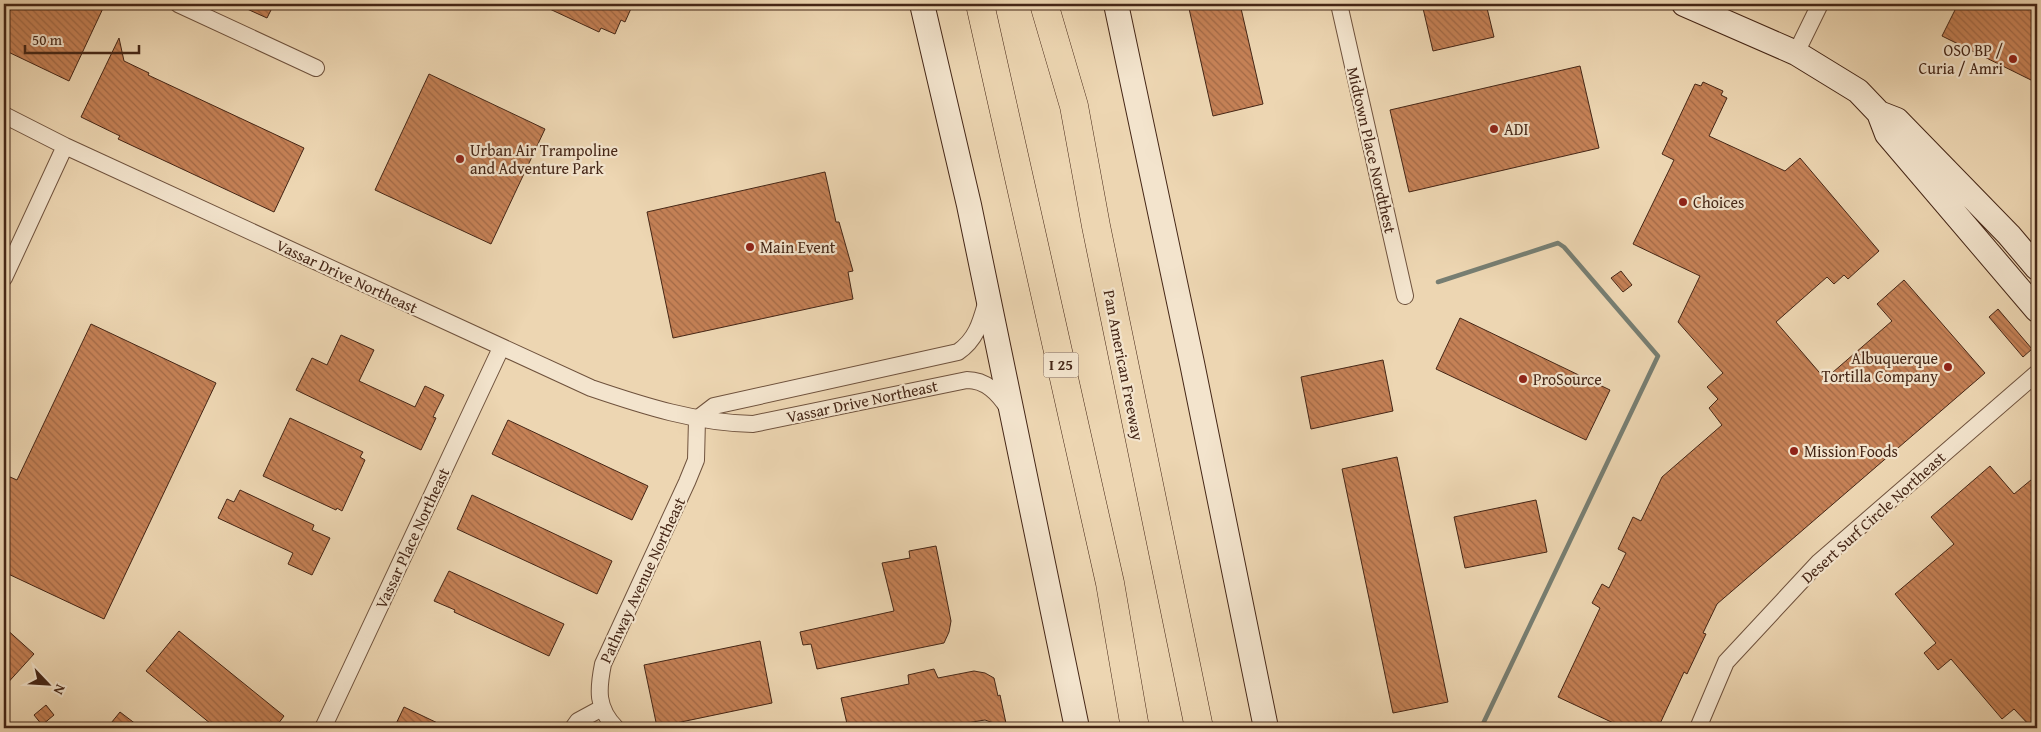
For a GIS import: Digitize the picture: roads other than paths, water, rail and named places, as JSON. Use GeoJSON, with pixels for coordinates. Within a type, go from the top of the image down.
{"type":"FeatureCollection","features":[{"type":"Feature","properties":{"kind":"highway","name":"I 25"},"geometry":{"type":"LineString","coordinates":[[980,4],[1110,583],[1135,728]]}},
{"type":"Feature","properties":{"kind":"highway","name":"Pan American Freeway"},"geometry":{"type":"LineString","coordinates":[[1044,4],[1074,106],[1096,226],[1200,728]]}},
{"type":"Feature","properties":{"kind":"highway"},"geometry":{"type":"LineString","coordinates":[[1064,4],[1074,106]]}},
{"type":"Feature","properties":{"kind":"main road"},"geometry":{"type":"LineString","coordinates":[[922,4],[953,132],[1077,728]]}},
{"type":"Feature","properties":{"kind":"main road"},"geometry":{"type":"LineString","coordinates":[[1116,4],[1192,362],[1266,728]]}},
{"type":"Feature","properties":{"kind":"main road"},"geometry":{"type":"LineString","coordinates":[[1684,4],[1796,53],[1858,91],[1879,113],[1887,134],[2037,310]]}},
{"type":"Feature","properties":{"kind":"main road"},"geometry":{"type":"LineString","coordinates":[[1879,113],[1897,120],[2009,235],[2037,268]]}},
{"type":"Feature","properties":{"kind":"street"},"geometry":{"type":"LineString","coordinates":[[178,4],[316,68]]}},
{"type":"Feature","properties":{"kind":"street","name":"Midtown Place Nordthest"},"geometry":{"type":"LineString","coordinates":[[1339,4],[1405,296]]}},
{"type":"Feature","properties":{"kind":"street"},"geometry":{"type":"LineString","coordinates":[[1796,53],[1820,4]]}},
{"type":"Feature","properties":{"kind":"street","name":"Vassar Drive Northeast"},"geometry":{"type":"LineString","coordinates":[[4,115],[65,146],[501,348],[591,388],[638,404],[697,418],[728,423],[753,424],[967,380],[975,380],[996,392],[1013,415]]}},
{"type":"Feature","properties":{"kind":"street"},"geometry":{"type":"LineString","coordinates":[[4,278],[65,146]]}},
{"type":"Feature","properties":{"kind":"street","name":"Vassar Drive Northeast"},"geometry":{"type":"LineString","coordinates":[[697,418],[714,406],[958,352],[967,346],[973,338],[988,298]]}},
{"type":"Feature","properties":{"kind":"street","name":"Vassar Place Northeast"},"geometry":{"type":"LineString","coordinates":[[323,728],[501,348]]}},
{"type":"Feature","properties":{"kind":"street","name":"Desert Surf Circle Northeast"},"geometry":{"type":"LineString","coordinates":[[1698,728],[1726,662],[1815,566],[2037,373]]}},
{"type":"Feature","properties":{"kind":"street","name":"Pathway Avenue Northeast"},"geometry":{"type":"LineString","coordinates":[[602,708],[598,687],[603,664],[696,460],[697,418]]}},
{"type":"Feature","properties":{"kind":"street"},"geometry":{"type":"LineString","coordinates":[[573,728],[578,721],[602,708],[616,728]]}},
{"type":"Feature","properties":{"kind":"waterway"},"geometry":{"type":"LineString","coordinates":[[1438,282],[1558,243],[1564,247],[1658,356],[1481,728]]}},
{"type":"Feature","properties":{"kind":"place","name":"OSO BP / Curia / Amri"},"geometry":{"type":"Point","coordinates":[2013,59]}},
{"type":"Feature","properties":{"kind":"place","name":"ADI"},"geometry":{"type":"Point","coordinates":[1494,129]}},
{"type":"Feature","properties":{"kind":"place","name":"Urban Air Trampoline and Adventure Park"},"geometry":{"type":"Point","coordinates":[460,159]}},
{"type":"Feature","properties":{"kind":"place","name":"Choices"},"geometry":{"type":"Point","coordinates":[1683,202]}},
{"type":"Feature","properties":{"kind":"place","name":"Main Event"},"geometry":{"type":"Point","coordinates":[750,247]}},
{"type":"Feature","properties":{"kind":"place","name":"Albuquerque Tortilla Company"},"geometry":{"type":"Point","coordinates":[1948,367]}},
{"type":"Feature","properties":{"kind":"place","name":"ProSource"},"geometry":{"type":"Point","coordinates":[1523,379]}},
{"type":"Feature","properties":{"kind":"place","name":"Mission Foods"},"geometry":{"type":"Point","coordinates":[1794,451]}}]}
